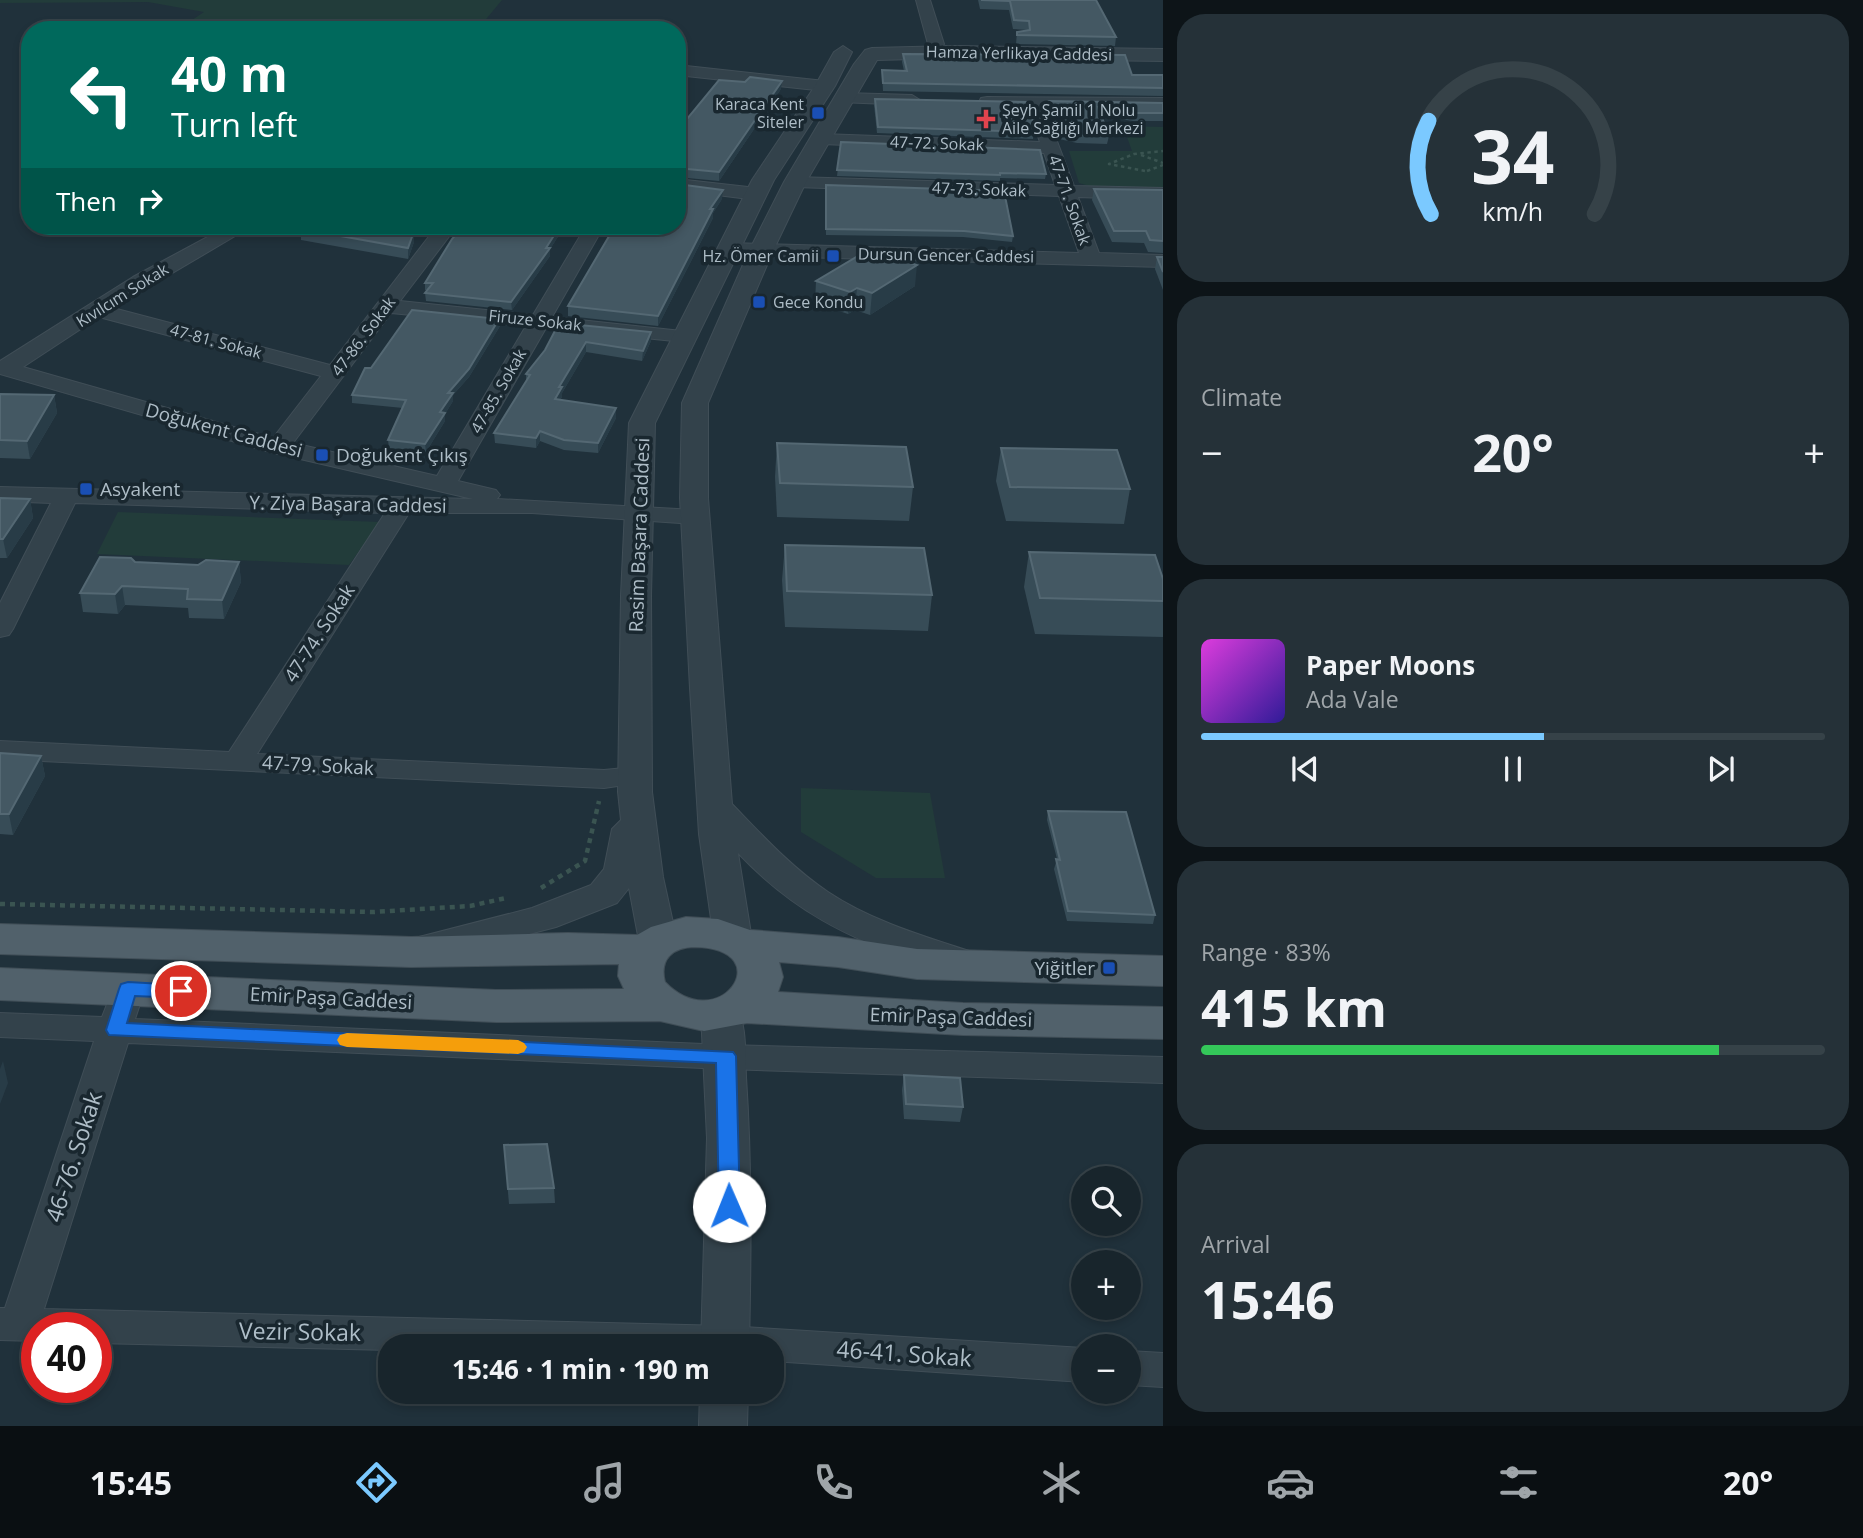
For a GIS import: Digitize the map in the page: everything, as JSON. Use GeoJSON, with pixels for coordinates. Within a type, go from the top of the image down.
{"type":"FeatureCollection","features":[{"type":"Feature","properties":{"kind":"main road"},"geometry":{"type":"LineString","coordinates":[[0,939],[411,952],[653,946],[686,932],[705,932],[737,942],[838,952],[917,964],[1163,971]]}},
{"type":"Feature","properties":{"kind":"main road"},"geometry":{"type":"LineString","coordinates":[[653,946],[640,968],[641,982],[649,994],[662,1004],[680,1012],[701,1015],[730,1010],[753,996],[760,983],[760,969],[754,955],[737,942]]}},
{"type":"Feature","properties":{"kind":"main road","name":"Emir Paşa Caddesi"},"geometry":{"type":"LineString","coordinates":[[0,984],[122,1009],[662,1004]]}},
{"type":"Feature","properties":{"kind":"main road","name":"Emir Paşa Caddesi"},"geometry":{"type":"LineString","coordinates":[[730,1010],[1163,1023]]}},
{"type":"Feature","properties":{"kind":"street"},"geometry":{"type":"LineString","coordinates":[[923,0],[936,44]]}},
{"type":"Feature","properties":{"kind":"street","name":"Hamza Yerlikaya Caddesi"},"geometry":{"type":"LineString","coordinates":[[865,46],[936,44],[1163,48]]}},
{"type":"Feature","properties":{"kind":"street","name":"Hamza Yerlikaya Caddesi"},"geometry":{"type":"LineString","coordinates":[[865,46],[952,51],[1163,55]]}},
{"type":"Feature","properties":{"kind":"street","name":"Rasim Başara Caddesi"},"geometry":{"type":"LineString","coordinates":[[653,946],[645,877],[625,783],[642,423],[763,180],[835,92],[861,68],[865,46]]}},
{"type":"Feature","properties":{"kind":"street"},"geometry":{"type":"LineString","coordinates":[[686,72],[835,92],[926,100]]}},
{"type":"Feature","properties":{"kind":"street","name":"Rasim Başara Caddesi"},"geometry":{"type":"LineString","coordinates":[[737,942],[715,807],[695,517],[695,403],[761,251],[795,182],[822,139],[835,92]]}},
{"type":"Feature","properties":{"kind":"street"},"geometry":{"type":"LineString","coordinates":[[967,101],[1163,103]]}},
{"type":"Feature","properties":{"kind":"street","name":"47-71. Sokak"},"geometry":{"type":"LineString","coordinates":[[1034,103],[1091,258]]}},
{"type":"Feature","properties":{"kind":"street","name":"47-72. Sokak"},"geometry":{"type":"LineString","coordinates":[[822,139],[1052,148]]}},
{"type":"Feature","properties":{"kind":"street","name":"47-73. Sokak"},"geometry":{"type":"LineString","coordinates":[[795,182],[1163,194]]}},
{"type":"Feature","properties":{"kind":"street"},"geometry":{"type":"LineString","coordinates":[[686,185],[757,194]]}},
{"type":"Feature","properties":{"kind":"street","name":"Kıvılcım Sokak"},"geometry":{"type":"LineString","coordinates":[[2,368],[140,281],[225,235]]}},
{"type":"Feature","properties":{"kind":"street","name":"47-86. Sokak"},"geometry":{"type":"LineString","coordinates":[[278,447],[440,235]]}},
{"type":"Feature","properties":{"kind":"street","name":"47-85. Sokak"},"geometry":{"type":"LineString","coordinates":[[444,484],[590,235]]}},
{"type":"Feature","properties":{"kind":"street","name":"Dursun Gencer Caddesi"},"geometry":{"type":"LineString","coordinates":[[730,249],[1163,261]]}},
{"type":"Feature","properties":{"kind":"street","name":"Firuze Sokak"},"geometry":{"type":"LineString","coordinates":[[386,306],[684,336]]}},
{"type":"Feature","properties":{"kind":"street","name":"47-81. Sokak"},"geometry":{"type":"LineString","coordinates":[[97,310],[335,373]]}},
{"type":"Feature","properties":{"kind":"street","name":"Doğukent Caddesi"},"geometry":{"type":"LineString","coordinates":[[2,368],[278,447],[532,506]]}},
{"type":"Feature","properties":{"kind":"street","name":"Y. Ziya Başara Caddesi"},"geometry":{"type":"LineString","coordinates":[[0,494],[401,506],[532,506],[695,517]]}},
{"type":"Feature","properties":{"kind":"street"},"geometry":{"type":"LineString","coordinates":[[0,629],[66,497]]}},
{"type":"Feature","properties":{"kind":"street","name":"47-74. Sokak"},"geometry":{"type":"LineString","coordinates":[[238,761],[401,506]]}},
{"type":"Feature","properties":{"kind":"street","name":"47-79. Sokak"},"geometry":{"type":"LineString","coordinates":[[0,750],[625,783]]}},
{"type":"Feature","properties":{"kind":"street"},"geometry":{"type":"LineString","coordinates":[[411,952],[543,918],[604,894],[622,872],[628,852],[625,783]]}},
{"type":"Feature","properties":{"kind":"street"},"geometry":{"type":"LineString","coordinates":[[715,807],[798,889],[849,920],[909,945],[973,966]]}},
{"type":"Feature","properties":{"kind":"street"},"geometry":{"type":"LineString","coordinates":[[0,1025],[122,1009],[726,1056],[1163,1070]]}},
{"type":"Feature","properties":{"kind":"street","name":"46-76. Sokak"},"geometry":{"type":"LineString","coordinates":[[9,1324],[122,1009]]}},
{"type":"Feature","properties":{"kind":"street"},"geometry":{"type":"LineString","coordinates":[[725,1334],[730,1230],[726,1056],[730,1010]]}},
{"type":"Feature","properties":{"kind":"street","name":"Vezir Sokak"},"geometry":{"type":"LineString","coordinates":[[9,1324],[378,1334]]}},
{"type":"Feature","properties":{"kind":"street","name":"46-41. Sokak"},"geometry":{"type":"LineString","coordinates":[[784,1347],[1071,1364]]}},
{"type":"Feature","properties":{"kind":"street"},"geometry":{"type":"LineString","coordinates":[[1141,1369],[1163,1370]]}},
{"type":"Feature","properties":{"kind":"street"},"geometry":{"type":"LineString","coordinates":[[723,1426],[724,1404]]}},
{"type":"Feature","properties":{"kind":"path"},"geometry":{"type":"LineString","coordinates":[[1163,151],[1139,154],[1109,164],[1163,173]]}},
{"type":"Feature","properties":{"kind":"path"},"geometry":{"type":"LineString","coordinates":[[1139,154],[1163,164]]}},
{"type":"Feature","properties":{"kind":"path"},"geometry":{"type":"LineString","coordinates":[[1145,171],[1163,164]]}},
{"type":"Feature","properties":{"kind":"path"},"geometry":{"type":"LineString","coordinates":[[533,892],[585,861],[625,783]]}},
{"type":"Feature","properties":{"kind":"path"},"geometry":{"type":"LineString","coordinates":[[0,904],[373,912],[470,906],[508,898]]}},
{"type":"Feature","properties":{"kind":"green space"},"geometry":{"type":"Polygon","coordinates":[[[0,0],[502,0],[484,21],[190,21],[204,12],[148,2],[0,3],[0,0]]]}},
{"type":"Feature","properties":{"kind":"green space"},"geometry":{"type":"Polygon","coordinates":[[[1123,126],[1163,127],[1163,190],[1093,187],[1079,183],[1069,151],[1132,151],[1123,126]]]}},
{"type":"Feature","properties":{"kind":"green space"},"geometry":{"type":"Polygon","coordinates":[[[118,512],[380,522],[349,565],[97,554],[118,512]]]}},
{"type":"Feature","properties":{"kind":"green space"},"geometry":{"type":"Polygon","coordinates":[[[801,788],[930,793],[945,878],[876,878],[801,832],[801,788]]]}},
{"type":"Feature","properties":{"kind":"building"},"geometry":{"type":"Polygon","coordinates":[[[981,0],[1096,0],[1116,37],[1017,35],[1017,32],[1030,30],[1029,21],[1014,20],[1010,1],[981,0]]]}},
{"type":"Feature","properties":{"kind":"building"},"geometry":{"type":"Polygon","coordinates":[[[903,54],[1125,55],[1132,75],[1163,75],[1163,88],[883,83],[882,70],[907,71],[903,54]]]}},
{"type":"Feature","properties":{"kind":"building"},"geometry":{"type":"Polygon","coordinates":[[[750,77],[782,81],[719,172],[686,169],[686,120],[719,80],[745,82],[750,77]]]}},
{"type":"Feature","properties":{"kind":"building"},"geometry":{"type":"Polygon","coordinates":[[[875,99],[1026,102],[1035,127],[1031,126],[1034,132],[878,127],[875,99]]]}},
{"type":"Feature","properties":{"kind":"building"},"geometry":{"type":"Polygon","coordinates":[[[1049,101],[1163,103],[1163,113],[1134,113],[1098,107],[1109,136],[1079,135],[1060,131],[1049,101]]]}},
{"type":"Feature","properties":{"kind":"building"},"geometry":{"type":"Polygon","coordinates":[[[841,142],[1040,150],[1046,174],[837,170],[841,142]]]}},
{"type":"Feature","properties":{"kind":"building"},"geometry":{"type":"Polygon","coordinates":[[[686,185],[723,190],[710,209],[713,209],[658,316],[568,306],[610,235],[686,235],[686,185]]]}},
{"type":"Feature","properties":{"kind":"building"},"geometry":{"type":"Polygon","coordinates":[[[826,185],[1004,191],[1013,236],[964,231],[826,229],[826,185]]]}},
{"type":"Feature","properties":{"kind":"building"},"geometry":{"type":"Polygon","coordinates":[[[1094,189],[1163,190],[1163,241],[1150,240],[1146,231],[1114,231],[1094,189]]]}},
{"type":"Feature","properties":{"kind":"building"},"geometry":{"type":"Polygon","coordinates":[[[335,235],[413,235],[408,248],[335,235]]]}},
{"type":"Feature","properties":{"kind":"building"},"geometry":{"type":"Polygon","coordinates":[[[455,235],[554,235],[546,248],[550,248],[511,302],[425,293],[433,283],[425,283],[455,235]]]}},
{"type":"Feature","properties":{"kind":"building"},"geometry":{"type":"Polygon","coordinates":[[[868,250],[917,265],[872,293],[857,288],[850,292],[816,281],[868,250]]]}},
{"type":"Feature","properties":{"kind":"building"},"geometry":{"type":"Polygon","coordinates":[[[1157,257],[1163,257],[1163,272],[1157,257]]]}},
{"type":"Feature","properties":{"kind":"building"},"geometry":{"type":"Polygon","coordinates":[[[412,310],[499,319],[469,369],[448,393],[453,393],[440,412],[445,413],[425,444],[388,440],[406,400],[352,395],[365,368],[371,368],[412,310]]]}},
{"type":"Feature","properties":{"kind":"building"},"geometry":{"type":"Polygon","coordinates":[[[559,323],[651,332],[643,351],[586,342],[559,387],[562,387],[555,399],[616,408],[598,443],[564,440],[540,431],[536,438],[494,433],[530,375],[526,374],[545,350],[559,323]]]}},
{"type":"Feature","properties":{"kind":"building"},"geometry":{"type":"Polygon","coordinates":[[[0,394],[54,395],[27,441],[0,440],[0,394]]]}},
{"type":"Feature","properties":{"kind":"building"},"geometry":{"type":"Polygon","coordinates":[[[777,443],[906,447],[913,487],[780,483],[777,443]]]}},
{"type":"Feature","properties":{"kind":"building"},"geometry":{"type":"Polygon","coordinates":[[[1001,448],[1117,450],[1130,489],[1010,487],[1001,448]]]}},
{"type":"Feature","properties":{"kind":"building"},"geometry":{"type":"Polygon","coordinates":[[[0,498],[30,499],[3,539],[0,539],[0,498]]]}},
{"type":"Feature","properties":{"kind":"building"},"geometry":{"type":"Polygon","coordinates":[[[785,545],[924,548],[932,595],[787,591],[785,545]]]}},
{"type":"Feature","properties":{"kind":"building"},"geometry":{"type":"Polygon","coordinates":[[[1029,552],[1155,555],[1163,579],[1163,601],[1040,598],[1029,552]]]}},
{"type":"Feature","properties":{"kind":"building"},"geometry":{"type":"Polygon","coordinates":[[[100,557],[131,558],[135,562],[198,565],[206,560],[239,562],[222,600],[187,599],[188,589],[122,586],[115,594],[80,593],[100,557]]]}},
{"type":"Feature","properties":{"kind":"building"},"geometry":{"type":"Polygon","coordinates":[[[0,753],[41,756],[9,814],[0,814],[0,753]]]}},
{"type":"Feature","properties":{"kind":"building"},"geometry":{"type":"Polygon","coordinates":[[[1048,811],[1126,812],[1155,915],[1068,911],[1056,859],[1060,860],[1048,811]]]}},
{"type":"Feature","properties":{"kind":"building"},"geometry":{"type":"Polygon","coordinates":[[[904,1075],[960,1078],[963,1107],[906,1104],[904,1075]]]}},
{"type":"Feature","properties":{"kind":"building"},"geometry":{"type":"Polygon","coordinates":[[[547,1144],[554,1188],[508,1189],[504,1145],[547,1144]]]}},
{"type":"Feature","properties":{"kind":"slow traffic"},"geometry":{"type":"LineString","coordinates":[[347,1040],[518,1047]]}},
{"type":"Feature","properties":{"kind":"place","name":"Karaca Kent Siteler"},"geometry":{"type":"Point","coordinates":[818,113]}},
{"type":"Feature","properties":{"kind":"place","name":"Şeyh Şamil 1 Nolu Aile Sağlığı Merkezi"},"geometry":{"type":"Point","coordinates":[986,119]}},
{"type":"Feature","properties":{"kind":"place","name":"Hz. Ömer Camii"},"geometry":{"type":"Point","coordinates":[833,256]}},
{"type":"Feature","properties":{"kind":"place","name":"Gece Kondu"},"geometry":{"type":"Point","coordinates":[759,302]}},
{"type":"Feature","properties":{"kind":"place","name":"Doğukent Çıkış"},"geometry":{"type":"Point","coordinates":[322,455]}},
{"type":"Feature","properties":{"kind":"place","name":"Asyakent"},"geometry":{"type":"Point","coordinates":[86,489]}},
{"type":"Feature","properties":{"kind":"place","name":"Yiğitler"},"geometry":{"type":"Point","coordinates":[1109,968]}},
{"type":"Feature","properties":{"kind":"route"},"geometry":{"type":"LineString","coordinates":[[181,991],[128,989],[116,1030],[726,1056],[729,1206]]}}]}
